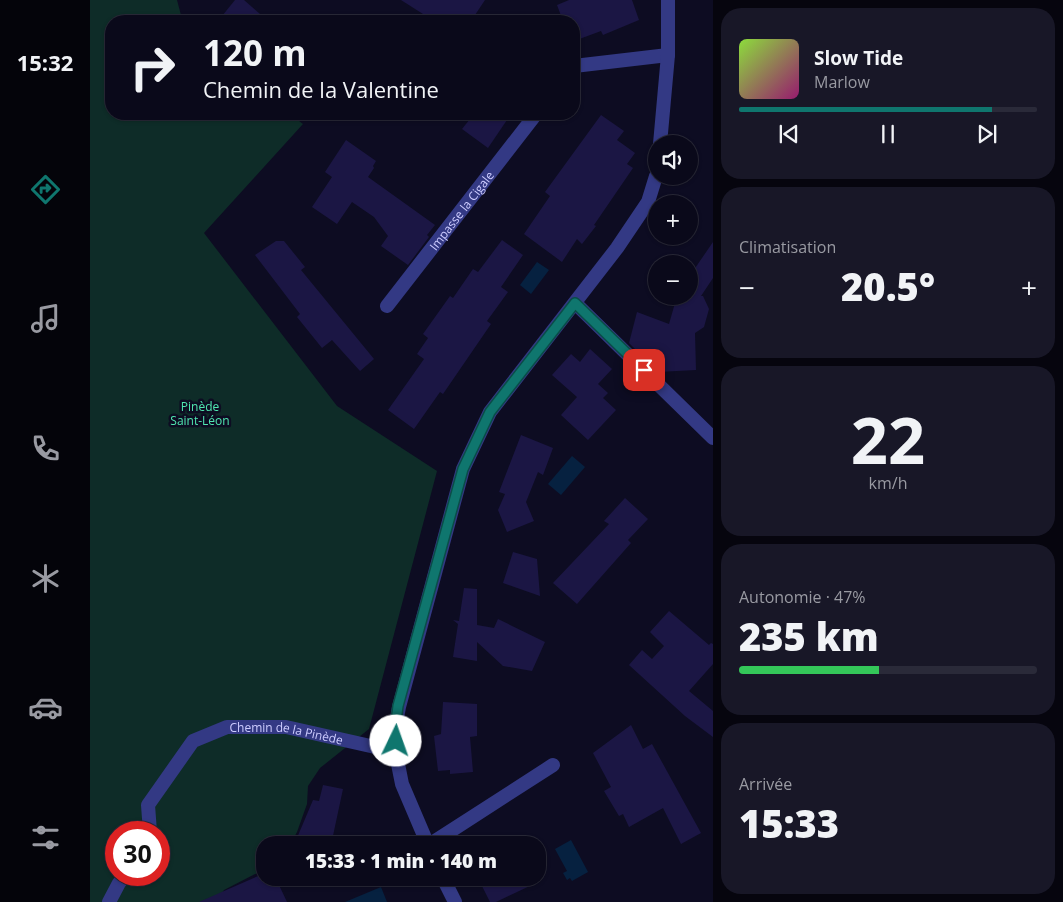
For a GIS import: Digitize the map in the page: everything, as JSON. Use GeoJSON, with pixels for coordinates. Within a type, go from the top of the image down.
{"type":"FeatureCollection","features":[{"type":"Feature","properties":{"kind":"street"},"geometry":{"type":"LineString","coordinates":[[661,135],[668,55],[668,0]]}},
{"type":"Feature","properties":{"kind":"street"},"geometry":{"type":"LineString","coordinates":[[580,65],[668,55]]}},
{"type":"Feature","properties":{"kind":"street","name":"Impasse la Cigale"},"geometry":{"type":"LineString","coordinates":[[387,306],[531,120]]}},
{"type":"Feature","properties":{"kind":"street"},"geometry":{"type":"LineString","coordinates":[[425,836],[402,784],[396,754],[395,729],[398,706],[463,469],[490,412],[617,248],[648,202],[653,185]]}},
{"type":"Feature","properties":{"kind":"street"},"geometry":{"type":"LineString","coordinates":[[575,303],[713,438]]}},
{"type":"Feature","properties":{"kind":"street","name":"Chemin de la Pinède"},"geometry":{"type":"LineString","coordinates":[[149,821],[148,805],[193,741],[227,726],[286,727],[375,747],[396,754]]}},
{"type":"Feature","properties":{"kind":"street"},"geometry":{"type":"LineString","coordinates":[[443,836],[554,765]]}},
{"type":"Feature","properties":{"kind":"street"},"geometry":{"type":"LineString","coordinates":[[109,902],[118,886]]}},
{"type":"Feature","properties":{"kind":"street"},"geometry":{"type":"LineString","coordinates":[[447,886],[455,902]]}},
{"type":"Feature","properties":{"kind":"green space","name":"Pinède Saint-Léon"},"geometry":{"type":"Polygon","coordinates":[[[90,0],[177,0],[181,15],[105,15],[105,120],[298,120],[303,124],[204,233],[337,406],[437,471],[369,729],[320,768],[308,786],[307,804],[295,836],[256,836],[256,874],[224,890],[216,902],[90,902],[90,0]]]}},
{"type":"Feature","properties":{"kind":"water"},"geometry":{"type":"Polygon","coordinates":[[[537,262],[549,270],[531,294],[520,285],[537,262]]]}},
{"type":"Feature","properties":{"kind":"water"},"geometry":{"type":"Polygon","coordinates":[[[572,456],[585,467],[561,495],[548,484],[572,456]]]}},
{"type":"Feature","properties":{"kind":"water"},"geometry":{"type":"Polygon","coordinates":[[[571,840],[588,872],[572,881],[570,878],[567,880],[563,873],[567,871],[555,849],[571,840]]]}},
{"type":"Feature","properties":{"kind":"water"},"geometry":{"type":"Polygon","coordinates":[[[381,887],[387,902],[345,902],[381,887]]]}},
{"type":"Feature","properties":{"kind":"building"},"geometry":{"type":"Polygon","coordinates":[[[235,0],[244,0],[261,15],[223,15],[235,0]]]}},
{"type":"Feature","properties":{"kind":"building"},"geometry":{"type":"Polygon","coordinates":[[[401,0],[485,0],[475,15],[425,15],[401,0]]]}},
{"type":"Feature","properties":{"kind":"building"},"geometry":{"type":"Polygon","coordinates":[[[569,0],[632,0],[639,20],[603,35],[601,31],[580,39],[580,15],[561,15],[557,5],[569,0]]]}},
{"type":"Feature","properties":{"kind":"building"},"geometry":{"type":"Polygon","coordinates":[[[601,115],[624,131],[617,140],[635,153],[627,164],[633,168],[594,225],[596,226],[582,244],[577,239],[562,262],[524,234],[550,196],[545,192],[601,115]]]}},
{"type":"Feature","properties":{"kind":"building"},"geometry":{"type":"Polygon","coordinates":[[[469,120],[507,120],[488,148],[462,129],[469,120]]]}},
{"type":"Feature","properties":{"kind":"building"},"geometry":{"type":"Polygon","coordinates":[[[346,140],[376,161],[368,177],[435,225],[427,235],[429,237],[408,265],[381,246],[388,236],[374,217],[352,202],[337,224],[312,207],[332,177],[325,172],[346,140]]]}},
{"type":"Feature","properties":{"kind":"building"},"geometry":{"type":"Polygon","coordinates":[[[502,240],[523,255],[501,287],[508,292],[487,321],[491,324],[443,394],[440,392],[414,429],[388,410],[424,359],[417,354],[428,338],[423,334],[450,296],[453,298],[473,269],[478,272],[502,240]]]}},
{"type":"Feature","properties":{"kind":"building"},"geometry":{"type":"Polygon","coordinates":[[[276,241],[284,241],[305,267],[301,270],[374,359],[360,371],[332,340],[322,348],[297,317],[300,314],[255,255],[276,241]]]}},
{"type":"Feature","properties":{"kind":"building"},"geometry":{"type":"Polygon","coordinates":[[[713,242],[713,278],[701,296],[703,296],[709,309],[704,327],[695,333],[696,370],[658,372],[629,343],[637,312],[669,324],[674,305],[698,305],[698,264],[713,242]]]}},
{"type":"Feature","properties":{"kind":"building"},"geometry":{"type":"Polygon","coordinates":[[[590,349],[612,369],[598,384],[608,393],[603,398],[616,410],[588,440],[561,415],[577,397],[552,375],[571,354],[580,362],[590,349]]]}},
{"type":"Feature","properties":{"kind":"building"},"geometry":{"type":"Polygon","coordinates":[[[521,435],[553,448],[543,475],[538,472],[526,502],[534,521],[507,532],[498,510],[505,494],[499,492],[521,435]]]}},
{"type":"Feature","properties":{"kind":"building"},"geometry":{"type":"Polygon","coordinates":[[[625,498],[648,519],[628,540],[631,543],[577,604],[553,583],[609,524],[604,521],[625,498]]]}},
{"type":"Feature","properties":{"kind":"building"},"geometry":{"type":"Polygon","coordinates":[[[513,552],[537,559],[540,596],[503,583],[513,552]]]}},
{"type":"Feature","properties":{"kind":"building"},"geometry":{"type":"Polygon","coordinates":[[[464,588],[477,589],[477,625],[494,628],[498,619],[545,642],[532,671],[503,666],[477,642],[477,661],[453,657],[458,624],[453,620],[459,621],[464,588]]]}},
{"type":"Feature","properties":{"kind":"building"},"geometry":{"type":"Polygon","coordinates":[[[669,611],[709,645],[713,644],[713,664],[689,691],[713,711],[713,737],[685,716],[629,665],[642,650],[652,659],[664,646],[650,632],[669,611]]]}},
{"type":"Feature","properties":{"kind":"building"},"geometry":{"type":"Polygon","coordinates":[[[443,702],[477,704],[477,736],[470,737],[473,772],[450,774],[450,770],[438,771],[434,736],[441,734],[443,702]]]}},
{"type":"Feature","properties":{"kind":"building"},"geometry":{"type":"Polygon","coordinates":[[[631,725],[643,749],[652,744],[701,833],[681,844],[663,808],[629,827],[623,814],[619,816],[604,791],[611,787],[593,753],[631,725]]]}},
{"type":"Feature","properties":{"kind":"building"},"geometry":{"type":"Polygon","coordinates":[[[323,785],[343,789],[333,836],[298,836],[313,800],[319,801],[323,785]]]}},
{"type":"Feature","properties":{"kind":"building"},"geometry":{"type":"Polygon","coordinates":[[[256,877],[256,886],[279,886],[287,902],[199,902],[256,877]]]}},
{"type":"Feature","properties":{"kind":"building"},"geometry":{"type":"Polygon","coordinates":[[[482,886],[530,886],[496,902],[490,902],[482,886]]]}},
{"type":"Feature","properties":{"kind":"route"},"geometry":{"type":"LineString","coordinates":[[396,741],[395,729],[398,706],[463,469],[490,412],[575,303],[644,370]]}}]}
